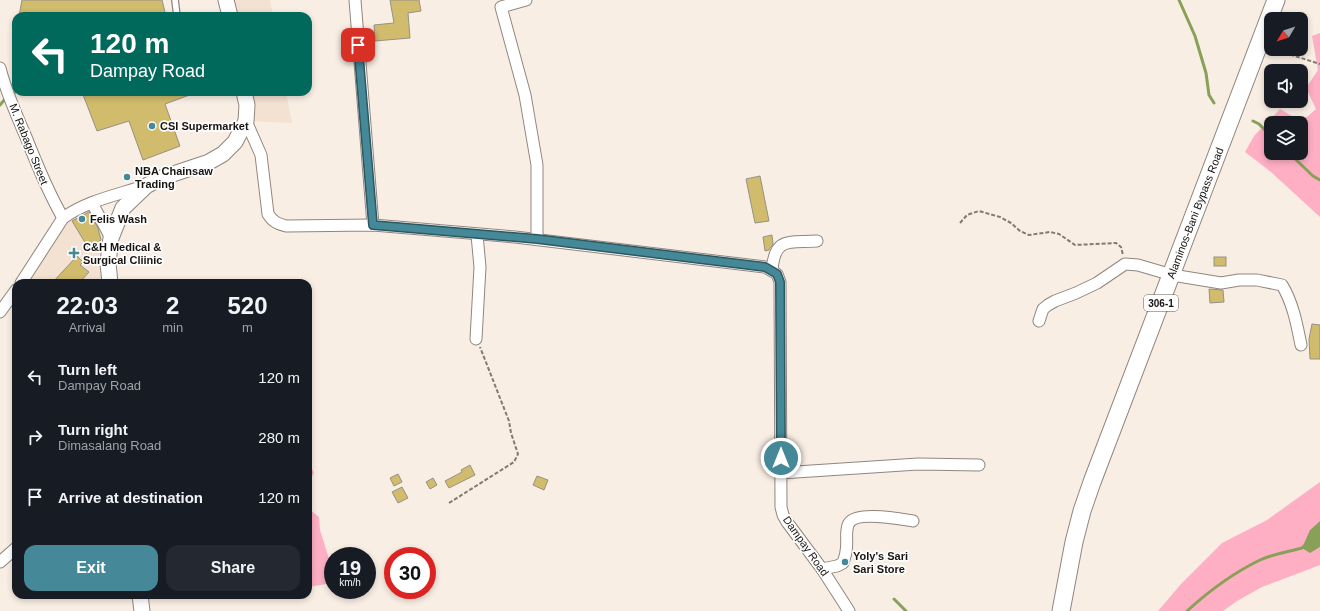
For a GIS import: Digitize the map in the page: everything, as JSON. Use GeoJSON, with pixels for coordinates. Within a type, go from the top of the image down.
{"type":"FeatureCollection","features":[{"type":"Feature","properties":{"kind":"main road"},"geometry":{"type":"LineString","coordinates":[[226,0],[229,12]]}},
{"type":"Feature","properties":{"kind":"main road","name":"Alaminos-Bani Bypass Road"},"geometry":{"type":"LineString","coordinates":[[1061,611],[1074,542],[1082,511],[1092,482],[1276,0]]}},
{"type":"Feature","properties":{"kind":"main road"},"geometry":{"type":"LineString","coordinates":[[110,279],[108,263],[111,238],[123,208],[146,186],[160,178],[209,162],[223,154],[235,142],[246,121],[247,105],[245,96]]}},
{"type":"Feature","properties":{"kind":"main road"},"geometry":{"type":"LineString","coordinates":[[140,599],[142,611]]}},
{"type":"Feature","properties":{"kind":"street"},"geometry":{"type":"LineString","coordinates":[[355,0],[373,225]]}},
{"type":"Feature","properties":{"kind":"street"},"geometry":{"type":"LineString","coordinates":[[526,0],[501,4],[525,95],[537,165],[537,239]]}},
{"type":"Feature","properties":{"kind":"street","name":"M. Rabago Street"},"geometry":{"type":"LineString","coordinates":[[0,68],[4,84],[37,166],[52,200],[63,218]]}},
{"type":"Feature","properties":{"kind":"street"},"geometry":{"type":"LineString","coordinates":[[246,121],[261,155],[268,214],[272,220],[278,224],[286,226],[373,225],[537,239],[765,267],[772,270],[775,254],[777,249],[782,244],[817,241]]}},
{"type":"Feature","properties":{"kind":"street"},"geometry":{"type":"LineString","coordinates":[[23,279],[63,218],[92,203],[146,186]]}},
{"type":"Feature","properties":{"kind":"street"},"geometry":{"type":"LineString","coordinates":[[92,203],[111,238]]}},
{"type":"Feature","properties":{"kind":"street"},"geometry":{"type":"LineString","coordinates":[[476,339],[480,267],[477,235]]}},
{"type":"Feature","properties":{"kind":"street"},"geometry":{"type":"LineString","coordinates":[[1039,321],[1043,308],[1055,301],[1076,294],[1097,283],[1125,264],[1138,265],[1172,275],[1221,283],[1239,280],[1257,280],[1282,285],[1287,293],[1295,318],[1301,345]]}},
{"type":"Feature","properties":{"kind":"street","name":"Dampay Road"},"geometry":{"type":"LineString","coordinates":[[772,270],[777,274],[780,282],[781,506],[783,515],[822,569],[849,611]]}},
{"type":"Feature","properties":{"kind":"street"},"geometry":{"type":"LineString","coordinates":[[0,312],[12,296]]}},
{"type":"Feature","properties":{"kind":"street"},"geometry":{"type":"LineString","coordinates":[[781,473],[918,464],[978,465]]}},
{"type":"Feature","properties":{"kind":"street"},"geometry":{"type":"LineString","coordinates":[[822,569],[837,566],[843,563],[846,550],[846,532],[848,523],[853,519],[859,517],[882,517],[913,521]]}},
{"type":"Feature","properties":{"kind":"street"},"geometry":{"type":"LineString","coordinates":[[0,562],[12,552]]}},
{"type":"Feature","properties":{"kind":"lane"},"geometry":{"type":"LineString","coordinates":[[175,0],[176,12]]}},
{"type":"Feature","properties":{"kind":"path"},"geometry":{"type":"LineString","coordinates":[[1295,56],[1320,64]]}},
{"type":"Feature","properties":{"kind":"path"},"geometry":{"type":"LineString","coordinates":[[960,223],[967,215],[979,210],[1000,217],[1028,235],[1050,232],[1059,234],[1075,245],[1116,243],[1122,247],[1125,264]]}},
{"type":"Feature","properties":{"kind":"path"},"geometry":{"type":"LineString","coordinates":[[449,503],[514,462],[518,454],[511,433],[509,421],[476,339]]}},
{"type":"Feature","properties":{"kind":"shaded area"},"geometry":{"type":"Polygon","coordinates":[[[227,0],[270,0],[272,12],[229,12],[227,0]]]}},
{"type":"Feature","properties":{"kind":"shaded area"},"geometry":{"type":"Polygon","coordinates":[[[1320,33],[1320,217],[1271,172],[1245,152],[1254,136],[1264,126],[1264,160],[1308,160],[1308,116],[1316,109],[1308,92],[1308,85],[1318,70],[1312,36],[1320,33]]]}},
{"type":"Feature","properties":{"kind":"shaded area"},"geometry":{"type":"Polygon","coordinates":[[[244,96],[287,96],[292,123],[246,121],[244,96]]]}},
{"type":"Feature","properties":{"kind":"shaded area"},"geometry":{"type":"Polygon","coordinates":[[[1280,109],[1292,116],[1273,116],[1280,109]]]}},
{"type":"Feature","properties":{"kind":"shaded area","name":"C&H Medical & Surgical Cliinic"},"geometry":{"type":"Polygon","coordinates":[[[87,211],[91,211],[105,236],[104,279],[30,279],[50,246],[70,220],[87,211]]]}},
{"type":"Feature","properties":{"kind":"shaded area"},"geometry":{"type":"Polygon","coordinates":[[[1320,482],[1320,521],[1310,530],[1317,549],[1320,547],[1320,565],[1262,587],[1223,611],[1158,611],[1181,584],[1222,543],[1267,520],[1320,482]]]}},
{"type":"Feature","properties":{"kind":"shaded area"},"geometry":{"type":"Polygon","coordinates":[[[312,511],[319,517],[320,530],[325,547],[324,547],[324,584],[312,586],[312,511]]]}},
{"type":"Feature","properties":{"kind":"shaded area"},"geometry":{"type":"Polygon","coordinates":[[[1320,521],[1320,547],[1310,553],[1302,548],[1310,530],[1320,521]]]}},
{"type":"Feature","properties":{"kind":"building"},"geometry":{"type":"Polygon","coordinates":[[[22,0],[162,0],[165,12],[20,12],[22,0]]]}},
{"type":"Feature","properties":{"kind":"building"},"geometry":{"type":"Polygon","coordinates":[[[390,0],[419,0],[421,11],[408,13],[410,38],[375,41],[374,25],[394,23],[390,0]]]}},
{"type":"Feature","properties":{"kind":"building","name":"CSI Supermarket"},"geometry":{"type":"Polygon","coordinates":[[[84,96],[187,96],[165,104],[180,146],[143,160],[129,121],[97,131],[84,96]]]}},
{"type":"Feature","properties":{"kind":"building"},"geometry":{"type":"Polygon","coordinates":[[[760,176],[769,221],[755,223],[746,179],[760,176]]]}},
{"type":"Feature","properties":{"kind":"building"},"geometry":{"type":"Polygon","coordinates":[[[89,212],[98,228],[101,240],[89,249],[72,221],[89,212]]]}},
{"type":"Feature","properties":{"kind":"building"},"geometry":{"type":"Polygon","coordinates":[[[772,235],[773,244],[769,250],[765,251],[763,237],[772,235]]]}},
{"type":"Feature","properties":{"kind":"building"},"geometry":{"type":"Polygon","coordinates":[[[77,256],[83,262],[80,265],[89,272],[83,279],[56,279],[77,256]]]}},
{"type":"Feature","properties":{"kind":"building"},"geometry":{"type":"Polygon","coordinates":[[[1214,257],[1226,257],[1226,266],[1214,266],[1214,257]]]}},
{"type":"Feature","properties":{"kind":"building"},"geometry":{"type":"Polygon","coordinates":[[[1209,289],[1223,290],[1224,302],[1210,303],[1209,289]]]}},
{"type":"Feature","properties":{"kind":"building"},"geometry":{"type":"Polygon","coordinates":[[[1312,324],[1320,325],[1320,359],[1310,359],[1309,339],[1312,324]]]}},
{"type":"Feature","properties":{"kind":"building"},"geometry":{"type":"Polygon","coordinates":[[[470,465],[475,475],[449,488],[445,481],[462,472],[461,470],[470,465]]]}},
{"type":"Feature","properties":{"kind":"building"},"geometry":{"type":"Polygon","coordinates":[[[398,474],[402,482],[394,486],[390,478],[398,474]]]}},
{"type":"Feature","properties":{"kind":"building"},"geometry":{"type":"Polygon","coordinates":[[[537,476],[548,480],[544,490],[533,485],[537,476]]]}},
{"type":"Feature","properties":{"kind":"building"},"geometry":{"type":"Polygon","coordinates":[[[433,478],[437,485],[430,489],[426,482],[433,478]]]}},
{"type":"Feature","properties":{"kind":"building"},"geometry":{"type":"Polygon","coordinates":[[[402,487],[408,498],[398,503],[392,492],[402,487]]]}},
{"type":"Feature","properties":{"kind":"waterway"},"geometry":{"type":"LineString","coordinates":[[1179,0],[1195,36],[1206,73],[1209,95],[1214,103]]}},
{"type":"Feature","properties":{"kind":"waterway"},"geometry":{"type":"LineString","coordinates":[[0,105],[5,99]]}},
{"type":"Feature","properties":{"kind":"waterway"},"geometry":{"type":"LineString","coordinates":[[1253,121],[1264,129]]}},
{"type":"Feature","properties":{"kind":"waterway"},"geometry":{"type":"LineString","coordinates":[[1296,160],[1313,176],[1320,180]]}},
{"type":"Feature","properties":{"kind":"waterway"},"geometry":{"type":"LineString","coordinates":[[1187,611],[1204,596],[1250,565],[1265,558],[1302,548],[1304,546]]}},
{"type":"Feature","properties":{"kind":"waterway"},"geometry":{"type":"LineString","coordinates":[[894,599],[906,611]]}},
{"type":"Feature","properties":{"kind":"place","name":"CSI Supermarket"},"geometry":{"type":"Point","coordinates":[152,126]}},
{"type":"Feature","properties":{"kind":"place","name":"NBA Chainsaw Trading"},"geometry":{"type":"Point","coordinates":[127,177]}},
{"type":"Feature","properties":{"kind":"place","name":"Felis Wash"},"geometry":{"type":"Point","coordinates":[82,219]}},
{"type":"Feature","properties":{"kind":"place","name":"C&H Medical & Surgical Cliinic"},"geometry":{"type":"Point","coordinates":[74,253]}},
{"type":"Feature","properties":{"kind":"place","name":"Yoly's Sari Sari Store"},"geometry":{"type":"Point","coordinates":[845,562]}},
{"type":"Feature","properties":{"kind":"route"},"geometry":{"type":"LineString","coordinates":[[358,45],[373,225],[552,241],[765,267],[777,274],[780,282],[781,458]]}}]}
